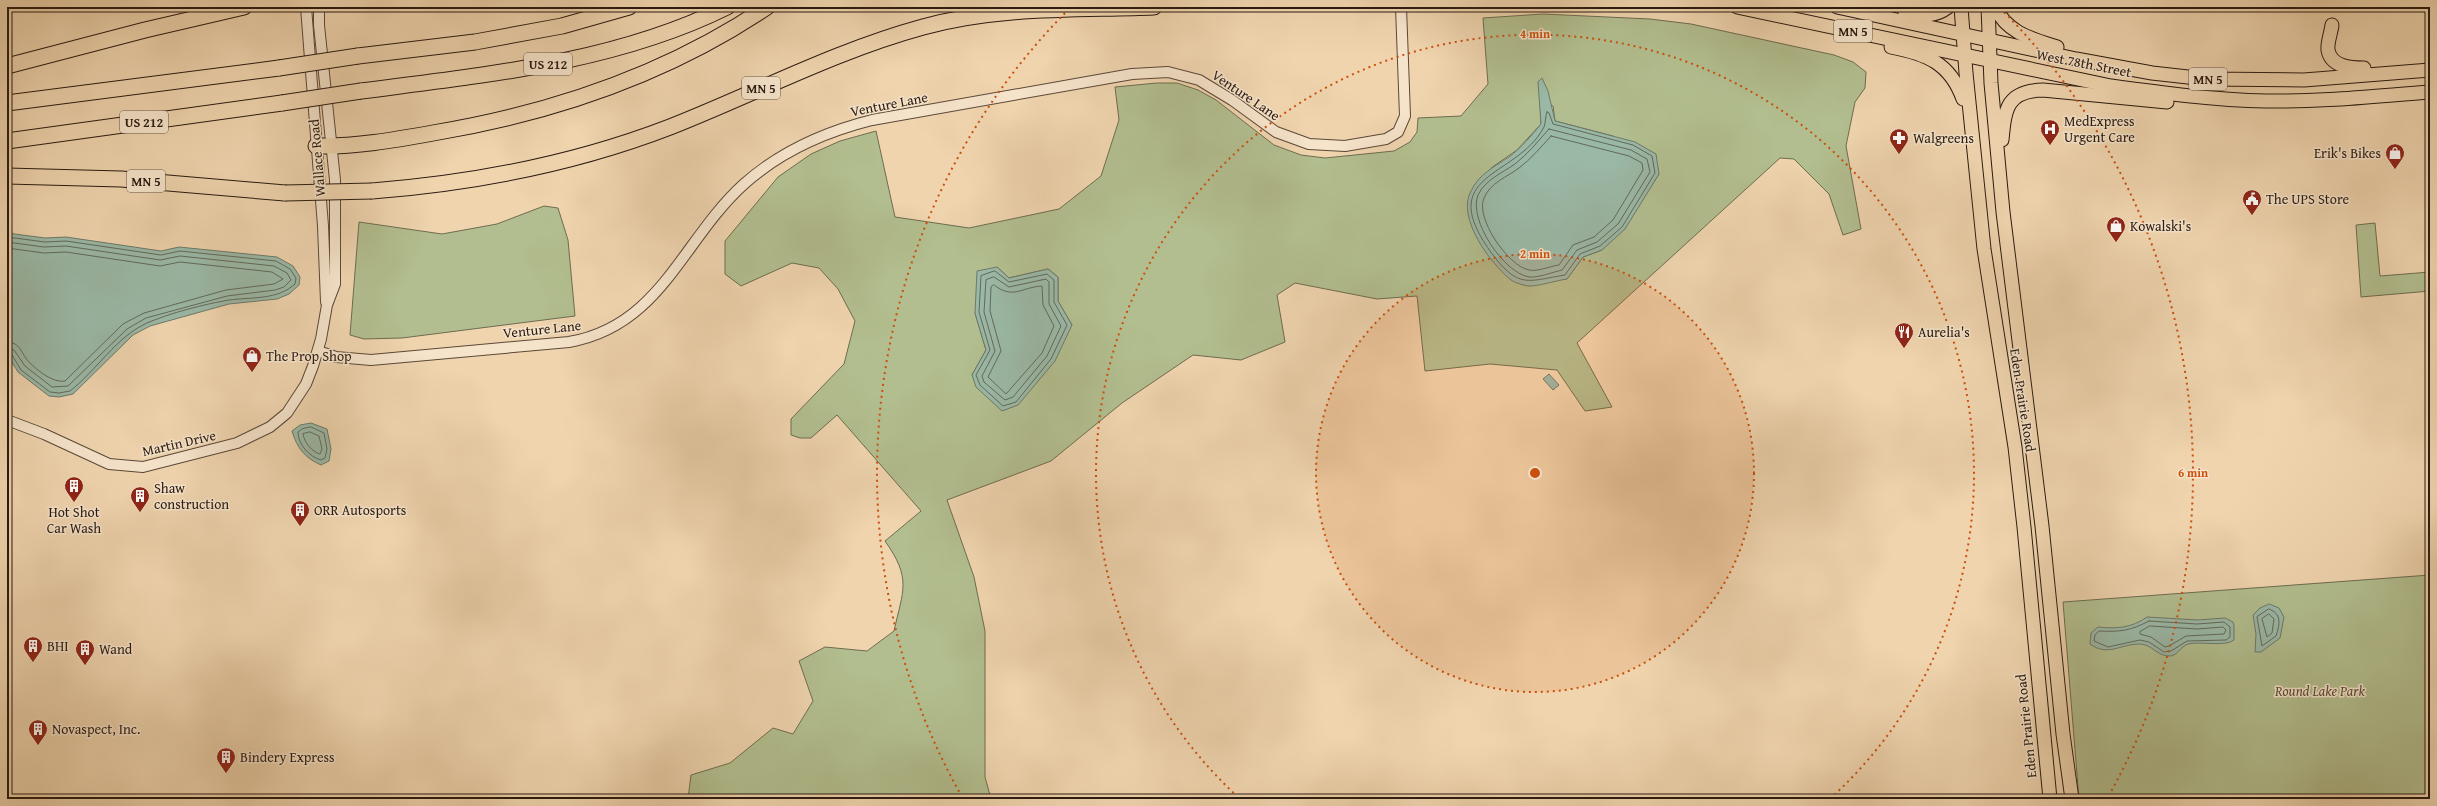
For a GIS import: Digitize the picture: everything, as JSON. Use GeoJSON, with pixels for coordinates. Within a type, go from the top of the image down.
{"type":"FeatureCollection","features":[{"type":"Feature","properties":{"kind":"highway"},"geometry":{"type":"LineString","coordinates":[[7,66],[145,30],[244,7]]}},
{"type":"Feature","properties":{"kind":"highway","name":"US 212"},"geometry":{"type":"LineString","coordinates":[[7,103],[279,68],[358,56],[475,42],[555,27],[629,7]]}},
{"type":"Feature","properties":{"kind":"highway","name":"US 212"},"geometry":{"type":"LineString","coordinates":[[7,141],[489,74],[584,56],[652,36],[727,7]]}},
{"type":"Feature","properties":{"kind":"highway"},"geometry":{"type":"LineString","coordinates":[[316,146],[340,147],[473,126],[530,114],[580,99],[628,81],[679,58],[721,36],[767,7]]}},
{"type":"Feature","properties":{"kind":"highway","name":"MN 5"},"geometry":{"type":"LineString","coordinates":[[7,176],[121,179],[286,193],[372,191],[475,180],[573,159],[670,126],[822,62],[886,38],[926,26],[1016,12],[1154,7]]}},
{"type":"Feature","properties":{"kind":"main road"},"geometry":{"type":"LineString","coordinates":[[1739,7],[1812,30],[1902,49],[1928,57],[1944,68],[1955,79],[1970,117]]}},
{"type":"Feature","properties":{"kind":"main road","name":"West 78th Street"},"geometry":{"type":"LineString","coordinates":[[1739,7],[2111,86],[2212,98],[2266,101],[2318,101],[2430,92]]}},
{"type":"Feature","properties":{"kind":"main road"},"geometry":{"type":"LineString","coordinates":[[1838,7],[1926,16],[1937,14],[1948,7]]}},
{"type":"Feature","properties":{"kind":"main road","name":"West 78th Street"},"geometry":{"type":"LineString","coordinates":[[1838,7],[2076,59],[2152,73],[2206,79],[2304,80],[2430,70]]}},
{"type":"Feature","properties":{"kind":"main road","name":"Eden Prairie Road"},"geometry":{"type":"LineString","coordinates":[[1961,7],[1964,54],[1984,249],[2015,447],[2050,799]]}},
{"type":"Feature","properties":{"kind":"main road","name":"Eden Prairie Road"},"geometry":{"type":"LineString","coordinates":[[1988,7],[1990,60],[1999,172],[2013,301],[2042,526],[2064,740],[2072,799]]}},
{"type":"Feature","properties":{"kind":"main road"},"geometry":{"type":"LineString","coordinates":[[1995,7],[2008,26],[2018,33],[2060,48],[2176,68],[2256,73],[2304,80]]}},
{"type":"Feature","properties":{"kind":"main road"},"geometry":{"type":"LineString","coordinates":[[2332,25],[2328,51],[2336,62],[2342,66],[2368,68],[2430,64]]}},
{"type":"Feature","properties":{"kind":"main road"},"geometry":{"type":"LineString","coordinates":[[1999,172],[2005,113],[2018,94],[2029,90],[2044,90],[2186,104],[2266,101]]}},
{"type":"Feature","properties":{"kind":"street","name":"Wallace Road"},"geometry":{"type":"LineString","coordinates":[[306,7],[323,226],[324,283],[327,304]]}},
{"type":"Feature","properties":{"kind":"street","name":"Wallace Road"},"geometry":{"type":"LineString","coordinates":[[318,351],[327,304],[335,284],[337,246],[335,180],[319,24],[319,7]]}},
{"type":"Feature","properties":{"kind":"street","name":"Venture Lane"},"geometry":{"type":"LineString","coordinates":[[318,351],[336,357],[371,360],[569,342],[588,338],[605,332],[634,315],[651,298],[729,199],[766,166],[810,140],[843,127],[872,120],[1132,74],[1168,72],[1186,75],[1212,86],[1263,124],[1292,139],[1326,146],[1361,144],[1386,139],[1398,132],[1405,116],[1401,7]]}},
{"type":"Feature","properties":{"kind":"street","name":"Martin Drive"},"geometry":{"type":"LineString","coordinates":[[7,420],[44,434],[109,464],[125,467],[156,465],[237,443],[270,427],[287,413],[297,399],[306,384],[318,351]]}},
{"type":"Feature","properties":{"kind":"green space"},"geometry":{"type":"Polygon","coordinates":[[[1543,14],[1650,19],[1691,24],[1834,55],[1853,62],[1866,72],[1865,88],[1855,102],[1846,146],[1861,229],[1843,235],[1829,194],[1794,159],[1780,158],[1577,343],[1612,407],[1585,411],[1557,370],[1490,364],[1425,371],[1417,296],[1377,299],[1295,283],[1277,295],[1285,342],[1241,360],[1193,355],[1122,403],[1051,461],[947,500],[974,577],[985,631],[985,777],[991,799],[688,799],[691,775],[730,763],[773,728],[793,734],[813,701],[799,661],[825,647],[867,651],[894,631],[902,595],[902,575],[894,554],[885,541],[921,511],[837,415],[811,438],[800,438],[791,435],[791,419],[844,364],[855,321],[838,289],[819,268],[792,263],[741,286],[725,274],[725,241],[778,177],[811,154],[840,141],[876,131],[895,217],[969,228],[1059,209],[1101,176],[1119,120],[1115,87],[1157,83],[1177,83],[1198,90],[1216,100],[1274,145],[1301,155],[1325,158],[1394,151],[1410,142],[1417,132],[1418,118],[1461,116],[1488,84],[1483,18],[1543,14]],[[1540,99],[1541,124],[1517,150],[1491,168],[1550,281],[1567,279],[1583,257],[1602,250],[1642,200],[1659,174],[1613,136],[1555,121],[1553,106],[1540,99]],[[997,267],[975,313],[986,350],[972,375],[1072,325],[1058,301],[1058,277],[1048,269],[1009,278],[997,267]]]}},
{"type":"Feature","properties":{"kind":"green space"},"geometry":{"type":"Polygon","coordinates":[[[544,206],[558,208],[568,240],[575,316],[402,338],[364,339],[350,335],[359,222],[442,234],[497,224],[544,206]]]}},
{"type":"Feature","properties":{"kind":"green space"},"geometry":{"type":"Polygon","coordinates":[[[2375,223],[2380,276],[2430,272],[2430,291],[2361,297],[2356,225],[2375,223]]]}},
{"type":"Feature","properties":{"kind":"green space","name":"Round Lake Park"},"geometry":{"type":"Polygon","coordinates":[[[2430,575],[2430,799],[2079,799],[2063,602],[2430,575]]]}},
{"type":"Feature","properties":{"kind":"water"},"geometry":{"type":"Polygon","coordinates":[[[1542,78],[1548,91],[1555,121],[1635,142],[1656,154],[1659,174],[1625,229],[1602,250],[1583,257],[1567,279],[1528,286],[1511,280],[1494,263],[1486,252],[1472,227],[1468,214],[1468,202],[1471,191],[1478,180],[1487,171],[1518,150],[1541,124],[1538,82],[1542,78]]]}},
{"type":"Feature","properties":{"kind":"water"},"geometry":{"type":"Polygon","coordinates":[[[7,233],[45,238],[66,237],[161,251],[179,247],[277,257],[293,266],[300,277],[299,285],[289,294],[277,299],[229,304],[150,326],[133,335],[73,394],[59,397],[49,396],[18,372],[7,354],[7,233]]]}},
{"type":"Feature","properties":{"kind":"water"},"geometry":{"type":"Polygon","coordinates":[[[997,267],[1009,278],[1048,269],[1058,277],[1058,301],[1072,325],[1055,361],[1018,405],[1002,411],[976,387],[972,375],[986,350],[975,313],[977,271],[997,267]]]}},
{"type":"Feature","properties":{"kind":"water"},"geometry":{"type":"Polygon","coordinates":[[[1549,374],[1559,385],[1553,390],[1543,379],[1549,374]]]}},
{"type":"Feature","properties":{"kind":"water"},"geometry":{"type":"Polygon","coordinates":[[[311,423],[327,429],[331,449],[329,461],[321,465],[310,459],[302,452],[292,431],[300,425],[311,423]]]}},
{"type":"Feature","properties":{"kind":"water"},"geometry":{"type":"Polygon","coordinates":[[[2269,604],[2279,608],[2284,617],[2280,638],[2261,652],[2255,652],[2256,634],[2253,615],[2260,608],[2269,604]]]}},
{"type":"Feature","properties":{"kind":"water"},"geometry":{"type":"Polygon","coordinates":[[[2147,617],[2198,620],[2225,618],[2233,622],[2234,640],[2219,644],[2188,644],[2171,656],[2162,655],[2148,646],[2140,644],[2108,650],[2096,648],[2090,644],[2091,633],[2098,627],[2111,628],[2130,626],[2147,617]]]}},
{"type":"Feature","properties":{"kind":"place","name":"MedExpress Urgent Care"},"geometry":{"type":"Point","coordinates":[2050,146]}},
{"type":"Feature","properties":{"kind":"place","name":"Walgreens"},"geometry":{"type":"Point","coordinates":[1899,155]}},
{"type":"Feature","properties":{"kind":"place","name":"Erik's Bikes"},"geometry":{"type":"Point","coordinates":[2395,170]}},
{"type":"Feature","properties":{"kind":"place","name":"The UPS Store"},"geometry":{"type":"Point","coordinates":[2252,216]}},
{"type":"Feature","properties":{"kind":"place","name":"Kowalski's"},"geometry":{"type":"Point","coordinates":[2116,243]}},
{"type":"Feature","properties":{"kind":"place","name":"Aurelia's"},"geometry":{"type":"Point","coordinates":[1904,349]}},
{"type":"Feature","properties":{"kind":"place","name":"The Prop Shop"},"geometry":{"type":"Point","coordinates":[252,373]}},
{"type":"Feature","properties":{"kind":"place","name":"Hot Shot Car Wash"},"geometry":{"type":"Point","coordinates":[74,503]}},
{"type":"Feature","properties":{"kind":"place","name":"Shaw construction"},"geometry":{"type":"Point","coordinates":[140,513]}},
{"type":"Feature","properties":{"kind":"place","name":"ORR Autosports"},"geometry":{"type":"Point","coordinates":[300,527]}},
{"type":"Feature","properties":{"kind":"place","name":"BHI"},"geometry":{"type":"Point","coordinates":[33,663]}},
{"type":"Feature","properties":{"kind":"place","name":"Wand"},"geometry":{"type":"Point","coordinates":[85,666]}},
{"type":"Feature","properties":{"kind":"place","name":"Novaspect, Inc."},"geometry":{"type":"Point","coordinates":[38,746]}},
{"type":"Feature","properties":{"kind":"place","name":"Bindery Express"},"geometry":{"type":"Point","coordinates":[226,774]}}]}
